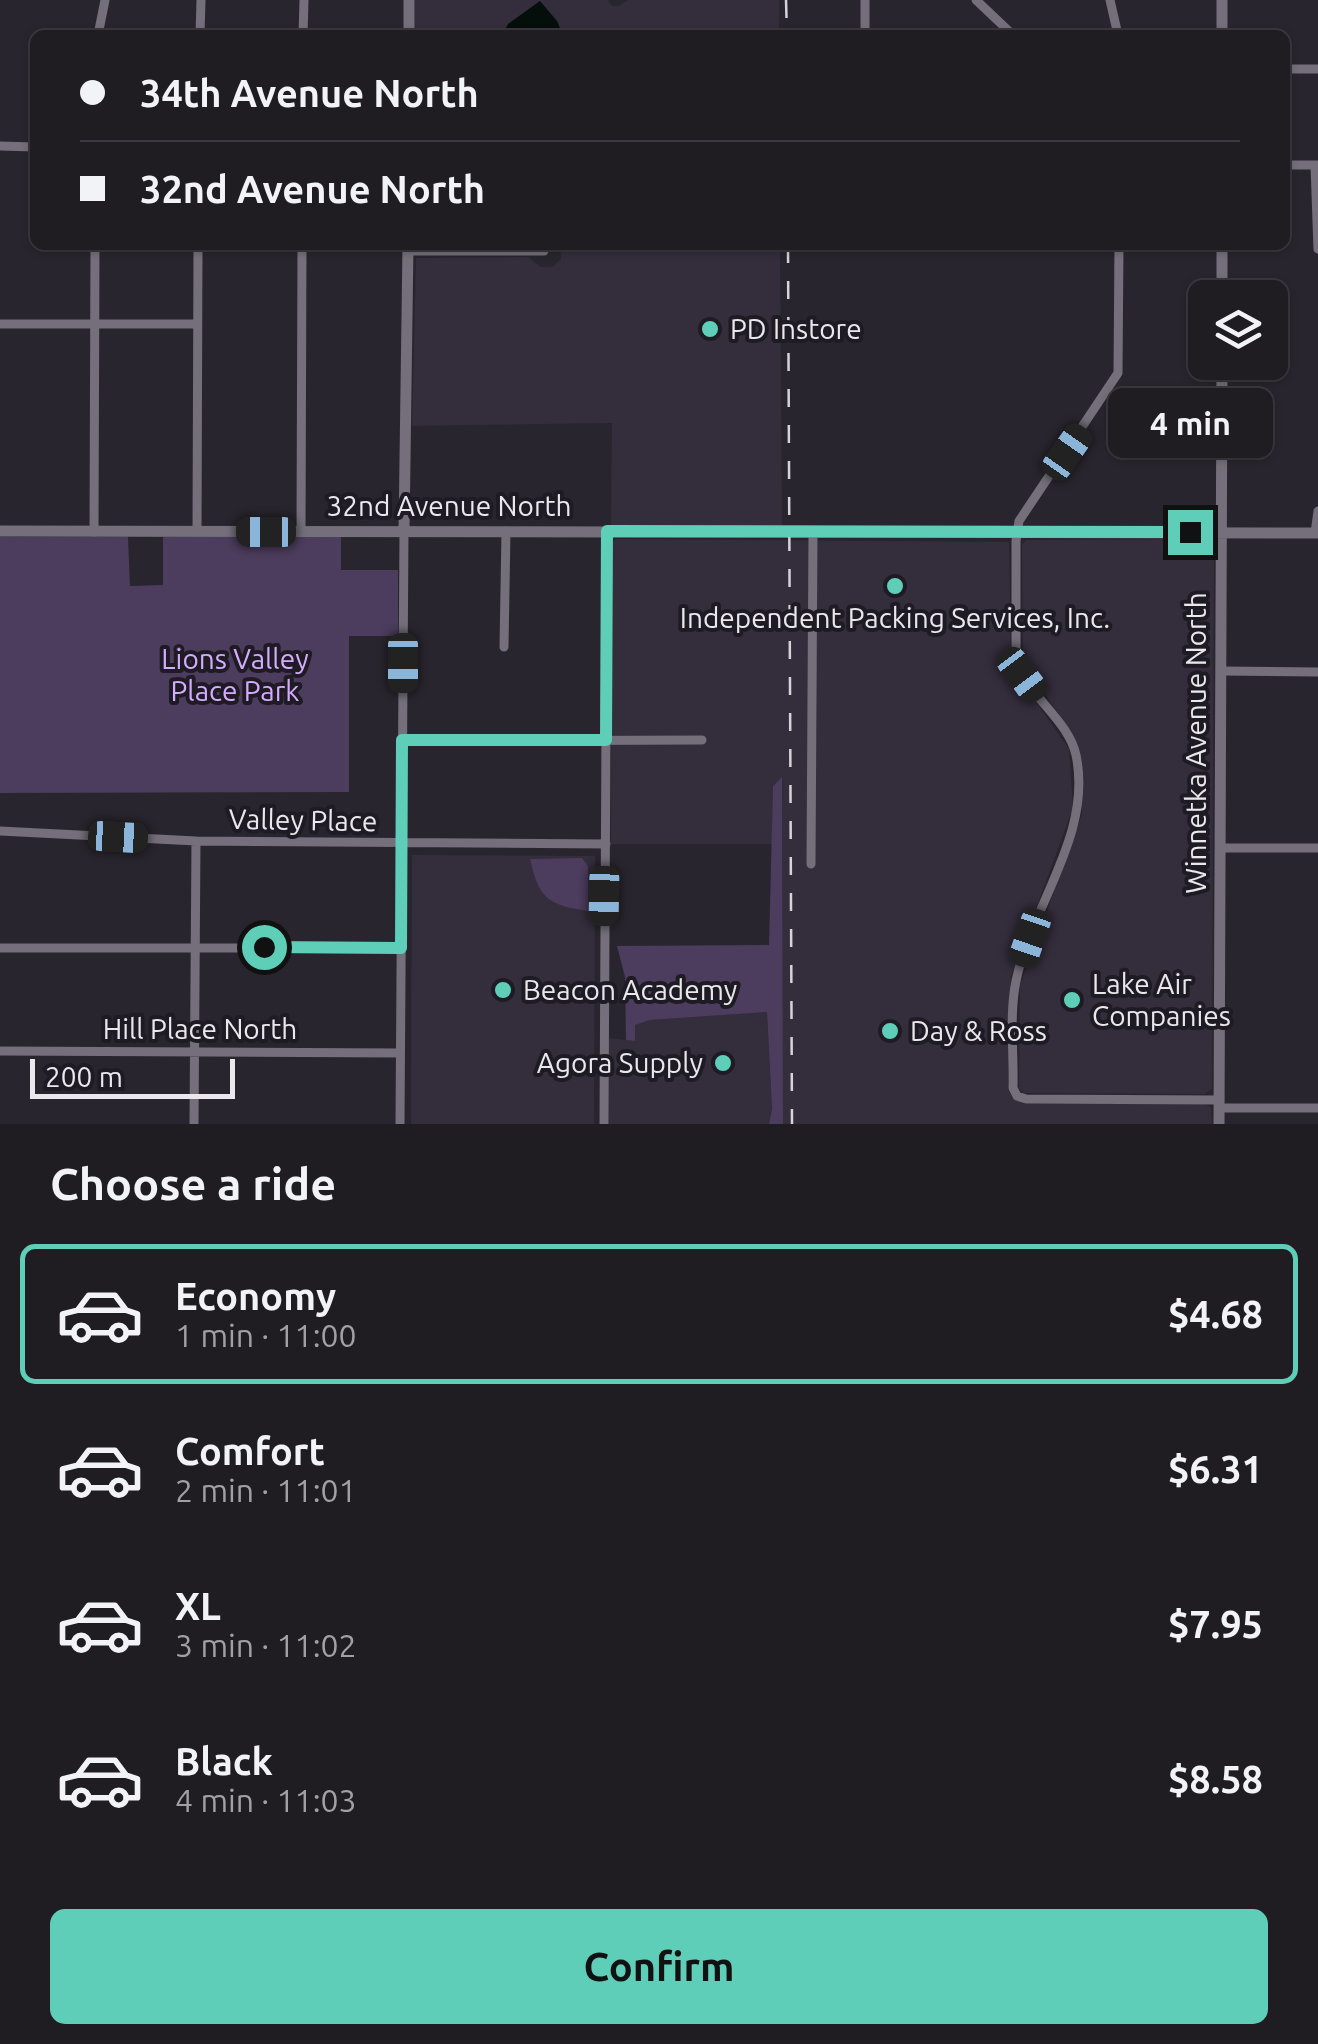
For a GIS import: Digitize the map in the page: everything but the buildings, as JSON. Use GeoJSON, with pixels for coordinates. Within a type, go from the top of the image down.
{"type":"FeatureCollection","features":[{"type":"Feature","properties":{"kind":"street"},"geometry":{"type":"LineString","coordinates":[[99,30],[105,0]]}},
{"type":"Feature","properties":{"kind":"street"},"geometry":{"type":"LineString","coordinates":[[200,30],[201,0]]}},
{"type":"Feature","properties":{"kind":"street"},"geometry":{"type":"LineString","coordinates":[[304,0],[304,30]]}},
{"type":"Feature","properties":{"kind":"street"},"geometry":{"type":"LineString","coordinates":[[409,0],[409,30]]}},
{"type":"Feature","properties":{"kind":"street"},"geometry":{"type":"LineString","coordinates":[[865,0],[865,30]]}},
{"type":"Feature","properties":{"kind":"street"},"geometry":{"type":"LineString","coordinates":[[976,0],[1008,30]]}},
{"type":"Feature","properties":{"kind":"street"},"geometry":{"type":"LineString","coordinates":[[1110,0],[1117,30]]}},
{"type":"Feature","properties":{"kind":"street"},"geometry":{"type":"LineString","coordinates":[[1222,0],[1222,30]]}},
{"type":"Feature","properties":{"kind":"street"},"geometry":{"type":"LineString","coordinates":[[1290,69],[1318,70]]}},
{"type":"Feature","properties":{"kind":"street"},"geometry":{"type":"LineString","coordinates":[[0,146],[30,147]]}},
{"type":"Feature","properties":{"kind":"street"},"geometry":{"type":"LineString","coordinates":[[1290,165],[1316,165],[1318,249]]}},
{"type":"Feature","properties":{"kind":"street"},"geometry":{"type":"LineString","coordinates":[[94,532],[95,250]]}},
{"type":"Feature","properties":{"kind":"street"},"geometry":{"type":"LineString","coordinates":[[196,532],[198,250]]}},
{"type":"Feature","properties":{"kind":"street"},"geometry":{"type":"LineString","coordinates":[[301,532],[302,250]]}},
{"type":"Feature","properties":{"kind":"street"},"geometry":{"type":"LineString","coordinates":[[400,1124],[408,250]]}},
{"type":"Feature","properties":{"kind":"street"},"geometry":{"type":"LineString","coordinates":[[499,250],[544,251]]}},
{"type":"Feature","properties":{"kind":"street"},"geometry":{"type":"LineString","coordinates":[[1119,250],[1118,373],[1019,521],[1017,532],[1016,659],[1022,675],[1073,747],[1077,811],[1016,980],[1014,1092],[1026,1098],[1318,1108]]}},
{"type":"Feature","properties":{"kind":"street"},"geometry":{"type":"LineString","coordinates":[[1222,250],[1222,280]]}},
{"type":"Feature","properties":{"kind":"street"},"geometry":{"type":"LineString","coordinates":[[0,324],[197,324]]}},
{"type":"Feature","properties":{"kind":"street","name":"Winnetka Avenue North"},"geometry":{"type":"LineString","coordinates":[[1219,1124],[1222,380]]}},
{"type":"Feature","properties":{"kind":"street"},"geometry":{"type":"LineString","coordinates":[[1316,533],[1318,511]]}},
{"type":"Feature","properties":{"kind":"street"},"geometry":{"type":"LineString","coordinates":[[504,647],[506,531]]}},
{"type":"Feature","properties":{"kind":"street"},"geometry":{"type":"LineString","coordinates":[[604,1124],[607,531]]}},
{"type":"Feature","properties":{"kind":"street","name":"32nd Avenue North"},"geometry":{"type":"LineString","coordinates":[[0,532],[1316,533]]}},
{"type":"Feature","properties":{"kind":"street"},"geometry":{"type":"LineString","coordinates":[[811,864],[813,532]]}},
{"type":"Feature","properties":{"kind":"street"},"geometry":{"type":"LineString","coordinates":[[1221,671],[1318,672]]}},
{"type":"Feature","properties":{"kind":"street"},"geometry":{"type":"LineString","coordinates":[[402,740],[702,740]]}},
{"type":"Feature","properties":{"kind":"street","name":"Valley Place"},"geometry":{"type":"LineString","coordinates":[[0,831],[196,840],[606,844]]}},
{"type":"Feature","properties":{"kind":"street"},"geometry":{"type":"LineString","coordinates":[[194,1124],[196,840]]}},
{"type":"Feature","properties":{"kind":"street"},"geometry":{"type":"LineString","coordinates":[[1220,848],[1318,848]]}},
{"type":"Feature","properties":{"kind":"street"},"geometry":{"type":"LineString","coordinates":[[0,948],[401,948]]}},
{"type":"Feature","properties":{"kind":"street","name":"Hill Place North"},"geometry":{"type":"LineString","coordinates":[[0,1051],[400,1053]]}},
{"type":"Feature","properties":{"kind":"shaded area"},"geometry":{"type":"Polygon","coordinates":[[[415,0],[608,0],[612,6],[618,6],[628,0],[779,0],[779,30],[415,30],[415,0]]]}},
{"type":"Feature","properties":{"kind":"shaded area"},"geometry":{"type":"Polygon","coordinates":[[[540,1],[561,30],[505,30],[540,1]]]}},
{"type":"Feature","properties":{"kind":"shaded area"},"geometry":{"type":"Polygon","coordinates":[[[560,250],[780,250],[782,525],[611,525],[612,423],[412,426],[416,258],[528,257],[541,267],[552,267],[561,259],[560,250]]]}},
{"type":"Feature","properties":{"kind":"shaded area"},"geometry":{"type":"Polygon","coordinates":[[[1210,539],[1214,544],[1212,1089],[1205,1094],[1024,1093],[1019,1088],[1020,986],[1082,814],[1082,760],[1073,735],[1023,661],[1022,545],[1026,540],[1210,539]]]}},
{"type":"Feature","properties":{"kind":"shaded area"},"geometry":{"type":"Polygon","coordinates":[[[612,542],[1009,542],[1011,659],[1021,681],[1069,749],[1073,808],[1011,976],[1008,1090],[1024,1104],[1205,1104],[1211,1107],[1212,1124],[783,1124],[782,778],[773,786],[772,844],[611,844],[612,542]]]}},
{"type":"Feature","properties":{"kind":"shaded area","name":"Beacon Academy"},"geometry":{"type":"Polygon","coordinates":[[[412,855],[595,856],[594,1124],[411,1124],[412,855]]]}},
{"type":"Feature","properties":{"kind":"shaded area"},"geometry":{"type":"Polygon","coordinates":[[[767,1012],[772,1110],[769,1124],[609,1124],[609,1038],[635,1041],[634,1025],[650,1020],[767,1012]]]}},
{"type":"Feature","properties":{"kind":"green space","name":"Lions Valley Place Park"},"geometry":{"type":"Polygon","coordinates":[[[0,537],[128,537],[130,586],[163,585],[163,537],[341,537],[341,570],[398,570],[398,636],[349,636],[349,792],[0,793],[0,537]]]}},
{"type":"Feature","properties":{"kind":"green space"},"geometry":{"type":"Polygon","coordinates":[[[782,777],[783,1124],[769,1124],[772,1109],[767,1012],[650,1020],[635,1025],[635,1041],[626,1040],[625,977],[617,946],[769,945],[773,786],[782,777]]]}},
{"type":"Feature","properties":{"kind":"green space"},"geometry":{"type":"Polygon","coordinates":[[[582,858],[588,866],[588,911],[547,898],[537,883],[530,859],[582,858]]]}},
{"type":"Feature","properties":{"kind":"railway"},"geometry":{"type":"LineString","coordinates":[[786,0],[787,30]]}},
{"type":"Feature","properties":{"kind":"railway"},"geometry":{"type":"LineString","coordinates":[[788,250],[792,1124]]}},
{"type":"Feature","properties":{"kind":"place","name":"PD Instore"},"geometry":{"type":"Point","coordinates":[710,329]}},
{"type":"Feature","properties":{"kind":"place","name":"Independent Packing Services, Inc."},"geometry":{"type":"Point","coordinates":[895,586]}},
{"type":"Feature","properties":{"kind":"place","name":"Beacon Academy"},"geometry":{"type":"Point","coordinates":[503,990]}},
{"type":"Feature","properties":{"kind":"place","name":"Lake Air Companies"},"geometry":{"type":"Point","coordinates":[1072,1000]}},
{"type":"Feature","properties":{"kind":"place","name":"Day & Ross"},"geometry":{"type":"Point","coordinates":[890,1031]}},
{"type":"Feature","properties":{"kind":"place","name":"Agora Supply"},"geometry":{"type":"Point","coordinates":[723,1063]}},
{"type":"Feature","properties":{"kind":"route"},"geometry":{"type":"LineString","coordinates":[[264,947],[401,948],[402,740],[606,740],[607,531],[1190,532]]}}]}
